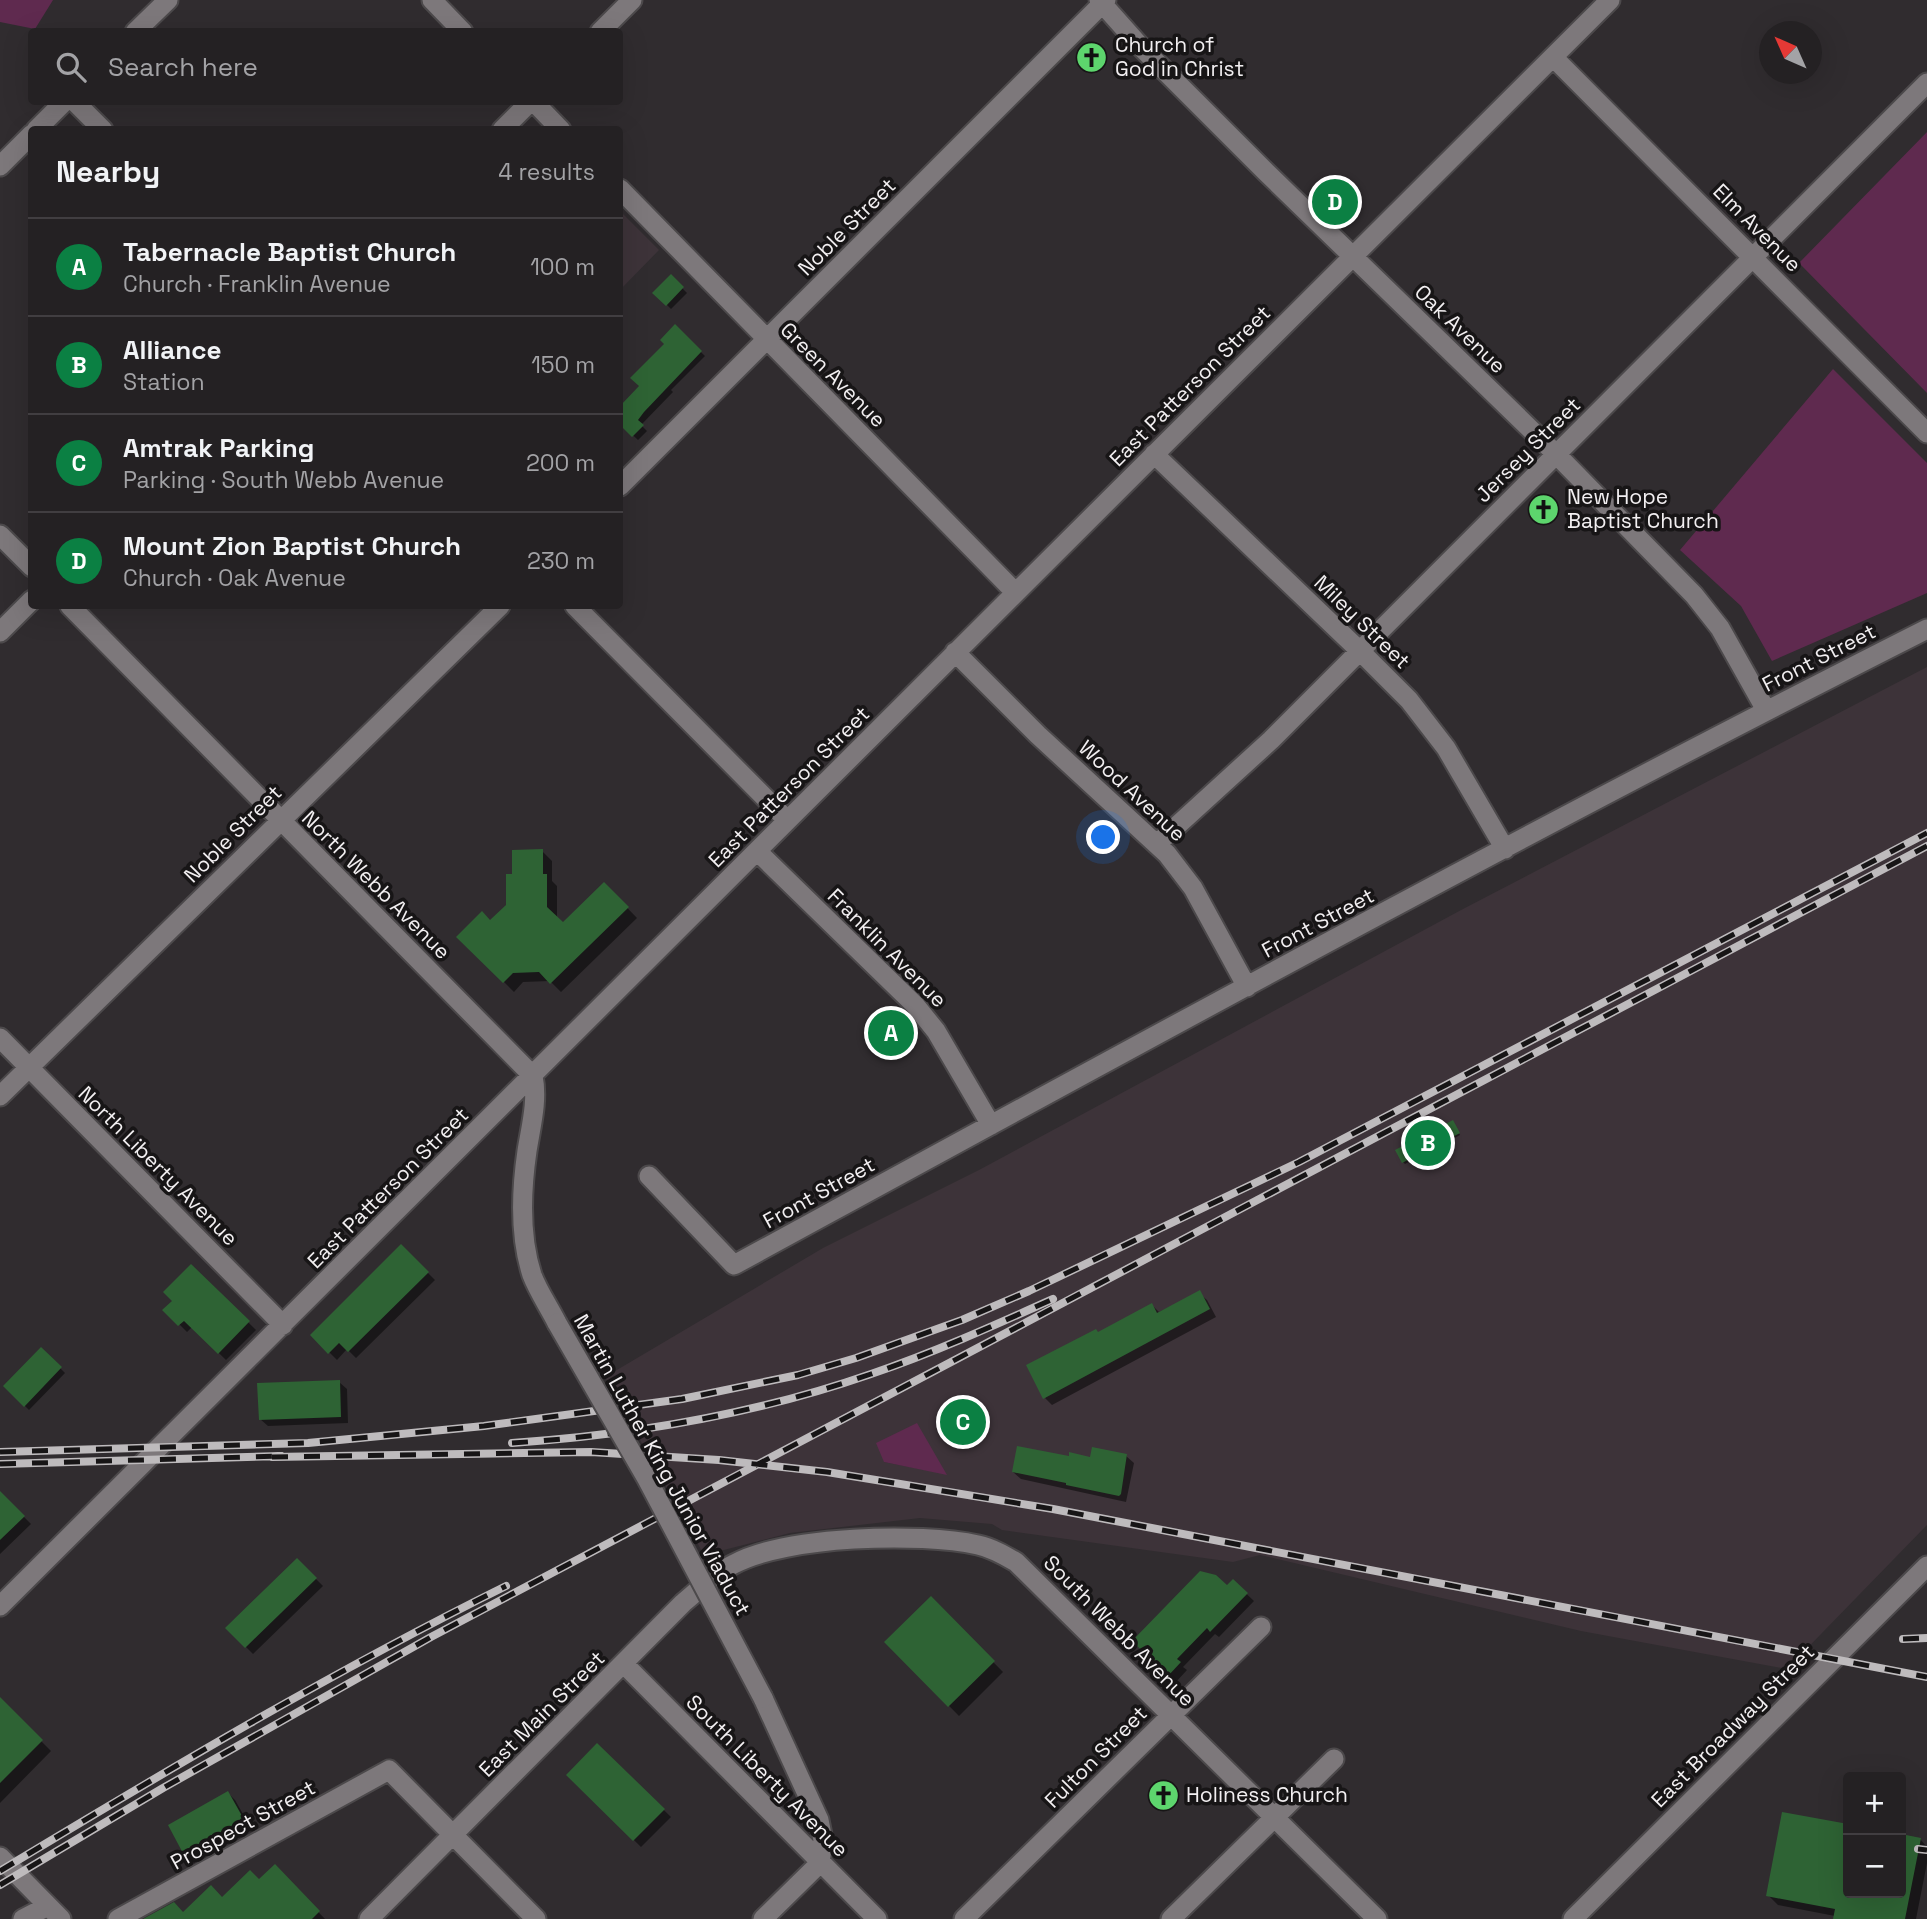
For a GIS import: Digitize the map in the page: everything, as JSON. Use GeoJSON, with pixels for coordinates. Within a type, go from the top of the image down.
{"type":"FeatureCollection","features":[{"type":"Feature","properties":{"kind":"street"},"geometry":{"type":"LineString","coordinates":[[139,28],[168,0]]}},
{"type":"Feature","properties":{"kind":"street"},"geometry":{"type":"LineString","coordinates":[[432,0],[459,28]]}},
{"type":"Feature","properties":{"kind":"street"},"geometry":{"type":"LineString","coordinates":[[604,28],[632,0]]}},
{"type":"Feature","properties":{"kind":"street","name":"East Patterson Street"},"geometry":{"type":"LineString","coordinates":[[0,1606],[1610,0]]}},
{"type":"Feature","properties":{"kind":"street","name":"Oak Avenue"},"geometry":{"type":"LineString","coordinates":[[1103,1],[1150,56],[1556,454],[1694,595],[1720,628],[1766,710]]}},
{"type":"Feature","properties":{"kind":"street","name":"Noble Street"},"geometry":{"type":"LineString","coordinates":[[623,483],[1103,1]]}},
{"type":"Feature","properties":{"kind":"street","name":"Elm Avenue"},"geometry":{"type":"LineString","coordinates":[[1553,57],[1927,433]]}},
{"type":"Feature","properties":{"kind":"street","name":"Jersey Street"},"geometry":{"type":"LineString","coordinates":[[1157,844],[1271,740],[1927,83]]}},
{"type":"Feature","properties":{"kind":"street"},"geometry":{"type":"LineString","coordinates":[[40,126],[61,105]]}},
{"type":"Feature","properties":{"kind":"street"},"geometry":{"type":"LineString","coordinates":[[78,105],[99,126]]}},
{"type":"Feature","properties":{"kind":"street"},"geometry":{"type":"LineString","coordinates":[[506,126],[529,105]]}},
{"type":"Feature","properties":{"kind":"street"},"geometry":{"type":"LineString","coordinates":[[535,105],[557,126]]}},
{"type":"Feature","properties":{"kind":"street"},"geometry":{"type":"LineString","coordinates":[[0,166],[28,138]]}},
{"type":"Feature","properties":{"kind":"street","name":"Green Avenue"},"geometry":{"type":"LineString","coordinates":[[623,193],[1015,593]]}},
{"type":"Feature","properties":{"kind":"street","name":"Miley Street"},"geometry":{"type":"LineString","coordinates":[[1154,454],[1360,651],[1429,723],[1505,849]]}},
{"type":"Feature","properties":{"kind":"street"},"geometry":{"type":"LineString","coordinates":[[0,536],[28,563]]}},
{"type":"Feature","properties":{"kind":"street"},"geometry":{"type":"LineString","coordinates":[[0,632],[28,604]]}},
{"type":"Feature","properties":{"kind":"street","name":"North Webb Avenue"},"geometry":{"type":"LineString","coordinates":[[73,609],[533,1076]]}},
{"type":"Feature","properties":{"kind":"street","name":"Noble Street"},"geometry":{"type":"LineString","coordinates":[[0,1096],[496,609]]}},
{"type":"Feature","properties":{"kind":"street"},"geometry":{"type":"LineString","coordinates":[[578,609],[788,820]]}},
{"type":"Feature","properties":{"kind":"street","name":"Front Street"},"geometry":{"type":"LineString","coordinates":[[649,1176],[734,1265],[1505,849],[1766,710],[1927,629]]}},
{"type":"Feature","properties":{"kind":"street","name":"Wood Avenue"},"geometry":{"type":"LineString","coordinates":[[955,652],[1038,734],[1157,844],[1193,888],[1247,987]]}},
{"type":"Feature","properties":{"kind":"street","name":"Franklin Avenue"},"geometry":{"type":"LineString","coordinates":[[757,851],[915,1005],[936,1031],[991,1125]]}},
{"type":"Feature","properties":{"kind":"street","name":"North Liberty Avenue"},"geometry":{"type":"LineString","coordinates":[[0,1038],[283,1325]]}},
{"type":"Feature","properties":{"kind":"street","name":"Martin Luther King Junior Viaduct"},"geometry":{"type":"LineString","coordinates":[[533,1076],[536,1091],[523,1180],[522,1219],[533,1276],[647,1479],[763,1698],[819,1820],[823,1840],[820,1863]]}},
{"type":"Feature","properties":{"kind":"street","name":"South Webb Avenue"},"geometry":{"type":"LineString","coordinates":[[757,1554],[800,1546],[888,1538],[947,1540],[991,1549],[1004,1555],[1028,1572],[1377,1919]]}},
{"type":"Feature","properties":{"kind":"street","name":"East Main Street"},"geometry":{"type":"LineString","coordinates":[[369,1919],[683,1603],[733,1564],[757,1554]]}},
{"type":"Feature","properties":{"kind":"street","name":"East Broadway Street"},"geometry":{"type":"LineString","coordinates":[[1573,1919],[1927,1566]]}},
{"type":"Feature","properties":{"kind":"street","name":"Fulton Street"},"geometry":{"type":"LineString","coordinates":[[964,1919],[1261,1627]]}},
{"type":"Feature","properties":{"kind":"street","name":"South Liberty Avenue"},"geometry":{"type":"LineString","coordinates":[[624,1664],[877,1919]]}},
{"type":"Feature","properties":{"kind":"street"},"geometry":{"type":"LineString","coordinates":[[1171,1919],[1334,1759]]}},
{"type":"Feature","properties":{"kind":"street","name":"Prospect Street"},"geometry":{"type":"LineString","coordinates":[[118,1919],[389,1770],[453,1836]]}},
{"type":"Feature","properties":{"kind":"street"},"geometry":{"type":"LineString","coordinates":[[453,1836],[536,1919]]}},
{"type":"Feature","properties":{"kind":"street"},"geometry":{"type":"LineString","coordinates":[[0,1857],[55,1912]]}},
{"type":"Feature","properties":{"kind":"street"},"geometry":{"type":"LineString","coordinates":[[763,1919],[820,1863]]}},
{"type":"Feature","properties":{"kind":"street"},"geometry":{"type":"LineString","coordinates":[[23,1919],[55,1912]]}},
{"type":"Feature","properties":{"kind":"shaded area"},"geometry":{"type":"Polygon","coordinates":[[[0,0],[53,0],[36,28],[0,22],[0,0]]]}},
{"type":"Feature","properties":{"kind":"shaded area"},"geometry":{"type":"Polygon","coordinates":[[[1927,132],[1927,393],[1799,263],[1927,132]]]}},
{"type":"Feature","properties":{"kind":"shaded area"},"geometry":{"type":"Polygon","coordinates":[[[623,214],[659,250],[623,287],[623,214]]]}},
{"type":"Feature","properties":{"kind":"shaded area"},"geometry":{"type":"Polygon","coordinates":[[[1833,369],[1927,463],[1927,593],[1772,661],[1741,606],[1680,550],[1833,369]]]}},
{"type":"Feature","properties":{"kind":"shaded area"},"geometry":{"type":"Polygon","coordinates":[[[1927,667],[1927,1525],[1787,1669],[1581,1631],[1260,1555],[1233,1562],[1002,1530],[992,1524],[920,1518],[790,1533],[704,1555],[605,1377],[823,1248],[979,1170],[1463,909],[1927,667]],[[937,1460],[884,1462],[946,1474],[937,1460]]]}},
{"type":"Feature","properties":{"kind":"shaded area"},"geometry":{"type":"Polygon","coordinates":[[[917,1423],[947,1475],[884,1462],[876,1443],[917,1423]]]}},
{"type":"Feature","properties":{"kind":"building"},"geometry":{"type":"Polygon","coordinates":[[[671,274],[684,287],[666,306],[652,293],[671,274]]]}},
{"type":"Feature","properties":{"kind":"building"},"geometry":{"type":"Polygon","coordinates":[[[675,324],[702,351],[644,412],[638,420],[644,425],[632,437],[623,428],[623,403],[639,386],[630,378],[664,344],[660,340],[675,324]]]}},
{"type":"Feature","properties":{"kind":"building"},"geometry":{"type":"Polygon","coordinates":[[[543,849],[543,874],[547,874],[547,907],[563,922],[604,882],[629,907],[550,984],[539,972],[513,973],[503,983],[456,937],[482,911],[490,920],[506,905],[506,874],[512,874],[512,850],[543,849]]]}},
{"type":"Feature","properties":{"kind":"building"},"geometry":{"type":"Polygon","coordinates":[[[1453,1120],[1460,1133],[1421,1158],[1419,1154],[1402,1163],[1395,1150],[1453,1120]]]}},
{"type":"Feature","properties":{"kind":"building"},"geometry":{"type":"Polygon","coordinates":[[[401,1244],[429,1272],[348,1352],[339,1343],[328,1354],[310,1335],[401,1244]]]}},
{"type":"Feature","properties":{"kind":"building"},"geometry":{"type":"Polygon","coordinates":[[[191,1264],[250,1321],[218,1354],[184,1321],[178,1326],[162,1310],[172,1301],[163,1292],[191,1264]]]}},
{"type":"Feature","properties":{"kind":"building"},"geometry":{"type":"Polygon","coordinates":[[[1200,1290],[1210,1309],[1043,1399],[1026,1365],[1096,1329],[1098,1332],[1152,1303],[1157,1313],[1200,1290]]]}},
{"type":"Feature","properties":{"kind":"building"},"geometry":{"type":"Polygon","coordinates":[[[41,1347],[62,1367],[24,1407],[3,1386],[41,1347]]]}},
{"type":"Feature","properties":{"kind":"building"},"geometry":{"type":"Polygon","coordinates":[[[340,1380],[341,1417],[259,1420],[257,1383],[340,1380]]]}},
{"type":"Feature","properties":{"kind":"building"},"geometry":{"type":"Polygon","coordinates":[[[1017,1446],[1069,1456],[1069,1452],[1090,1457],[1092,1447],[1127,1454],[1121,1494],[1119,1496],[1012,1472],[1017,1446]]]}},
{"type":"Feature","properties":{"kind":"building"},"geometry":{"type":"Polygon","coordinates":[[[0,1491],[25,1516],[0,1540],[0,1491]]]}},
{"type":"Feature","properties":{"kind":"building"},"geometry":{"type":"Polygon","coordinates":[[[297,1558],[317,1578],[245,1648],[225,1628],[297,1558]]]}},
{"type":"Feature","properties":{"kind":"building"},"geometry":{"type":"Polygon","coordinates":[[[1200,1571],[1216,1575],[1227,1585],[1233,1579],[1248,1593],[1210,1632],[1207,1628],[1177,1659],[1181,1662],[1168,1676],[1132,1641],[1200,1571]]]}},
{"type":"Feature","properties":{"kind":"building"},"geometry":{"type":"Polygon","coordinates":[[[931,1596],[995,1661],[948,1707],[884,1642],[931,1596]]]}},
{"type":"Feature","properties":{"kind":"building"},"geometry":{"type":"Polygon","coordinates":[[[0,1697],[43,1740],[0,1783],[0,1697]]]}},
{"type":"Feature","properties":{"kind":"building"},"geometry":{"type":"Polygon","coordinates":[[[597,1743],[665,1809],[633,1841],[566,1775],[597,1743]]]}},
{"type":"Feature","properties":{"kind":"building"},"geometry":{"type":"Polygon","coordinates":[[[228,1791],[246,1823],[185,1857],[168,1825],[228,1791]]]}},
{"type":"Feature","properties":{"kind":"building"},"geometry":{"type":"Polygon","coordinates":[[[1782,1812],[1843,1823],[1843,1898],[1906,1898],[1906,1835],[1921,1838],[1905,1919],[1833,1919],[1835,1909],[1766,1896],[1782,1812]]]}},
{"type":"Feature","properties":{"kind":"building"},"geometry":{"type":"Polygon","coordinates":[[[275,1864],[320,1911],[312,1919],[143,1919],[174,1902],[183,1912],[211,1885],[222,1897],[250,1870],[259,1879],[275,1864]]]}},
{"type":"Feature","properties":{"kind":"railway"},"geometry":{"type":"LineString","coordinates":[[0,1452],[308,1443],[484,1426],[682,1399],[798,1375],[856,1358],[962,1320],[1029,1291],[1299,1162],[1927,833]]}},
{"type":"Feature","properties":{"kind":"railway"},"geometry":{"type":"LineString","coordinates":[[0,1885],[163,1788],[431,1637],[1927,846]]}},
{"type":"Feature","properties":{"kind":"railway"},"geometry":{"type":"LineString","coordinates":[[512,1443],[648,1428],[783,1401],[917,1357],[1053,1299]]}},
{"type":"Feature","properties":{"kind":"railway"},"geometry":{"type":"LineString","coordinates":[[272,1457],[591,1452],[719,1460],[827,1472],[1053,1509],[1927,1677]]}},
{"type":"Feature","properties":{"kind":"railway"},"geometry":{"type":"LineString","coordinates":[[0,1464],[281,1456]]}},
{"type":"Feature","properties":{"kind":"railway"},"geometry":{"type":"LineString","coordinates":[[0,1871],[313,1688],[506,1586]]}},
{"type":"Feature","properties":{"kind":"railway"},"geometry":{"type":"LineString","coordinates":[[1903,1639],[1927,1638]]}},
{"type":"Feature","properties":{"kind":"railway"},"geometry":{"type":"LineString","coordinates":[[1918,1849],[1927,1850]]}},
{"type":"Feature","properties":{"kind":"place","name":"Church of God in Christ"},"geometry":{"type":"Point","coordinates":[1092,57]}},
{"type":"Feature","properties":{"kind":"place","name":"Mount Zion Baptist Church"},"geometry":{"type":"Point","coordinates":[1335,202]}},
{"type":"Feature","properties":{"kind":"place","name":"New Hope Baptist Church"},"geometry":{"type":"Point","coordinates":[1544,509]}},
{"type":"Feature","properties":{"kind":"place","name":"Tabernacle Baptist Church"},"geometry":{"type":"Point","coordinates":[891,1033]}},
{"type":"Feature","properties":{"kind":"place","name":"Alliance"},"geometry":{"type":"Point","coordinates":[1428,1143]}},
{"type":"Feature","properties":{"kind":"place","name":"Amtrak Parking"},"geometry":{"type":"Point","coordinates":[963,1422]}},
{"type":"Feature","properties":{"kind":"place","name":"Holiness Church"},"geometry":{"type":"Point","coordinates":[1163,1795]}}]}
